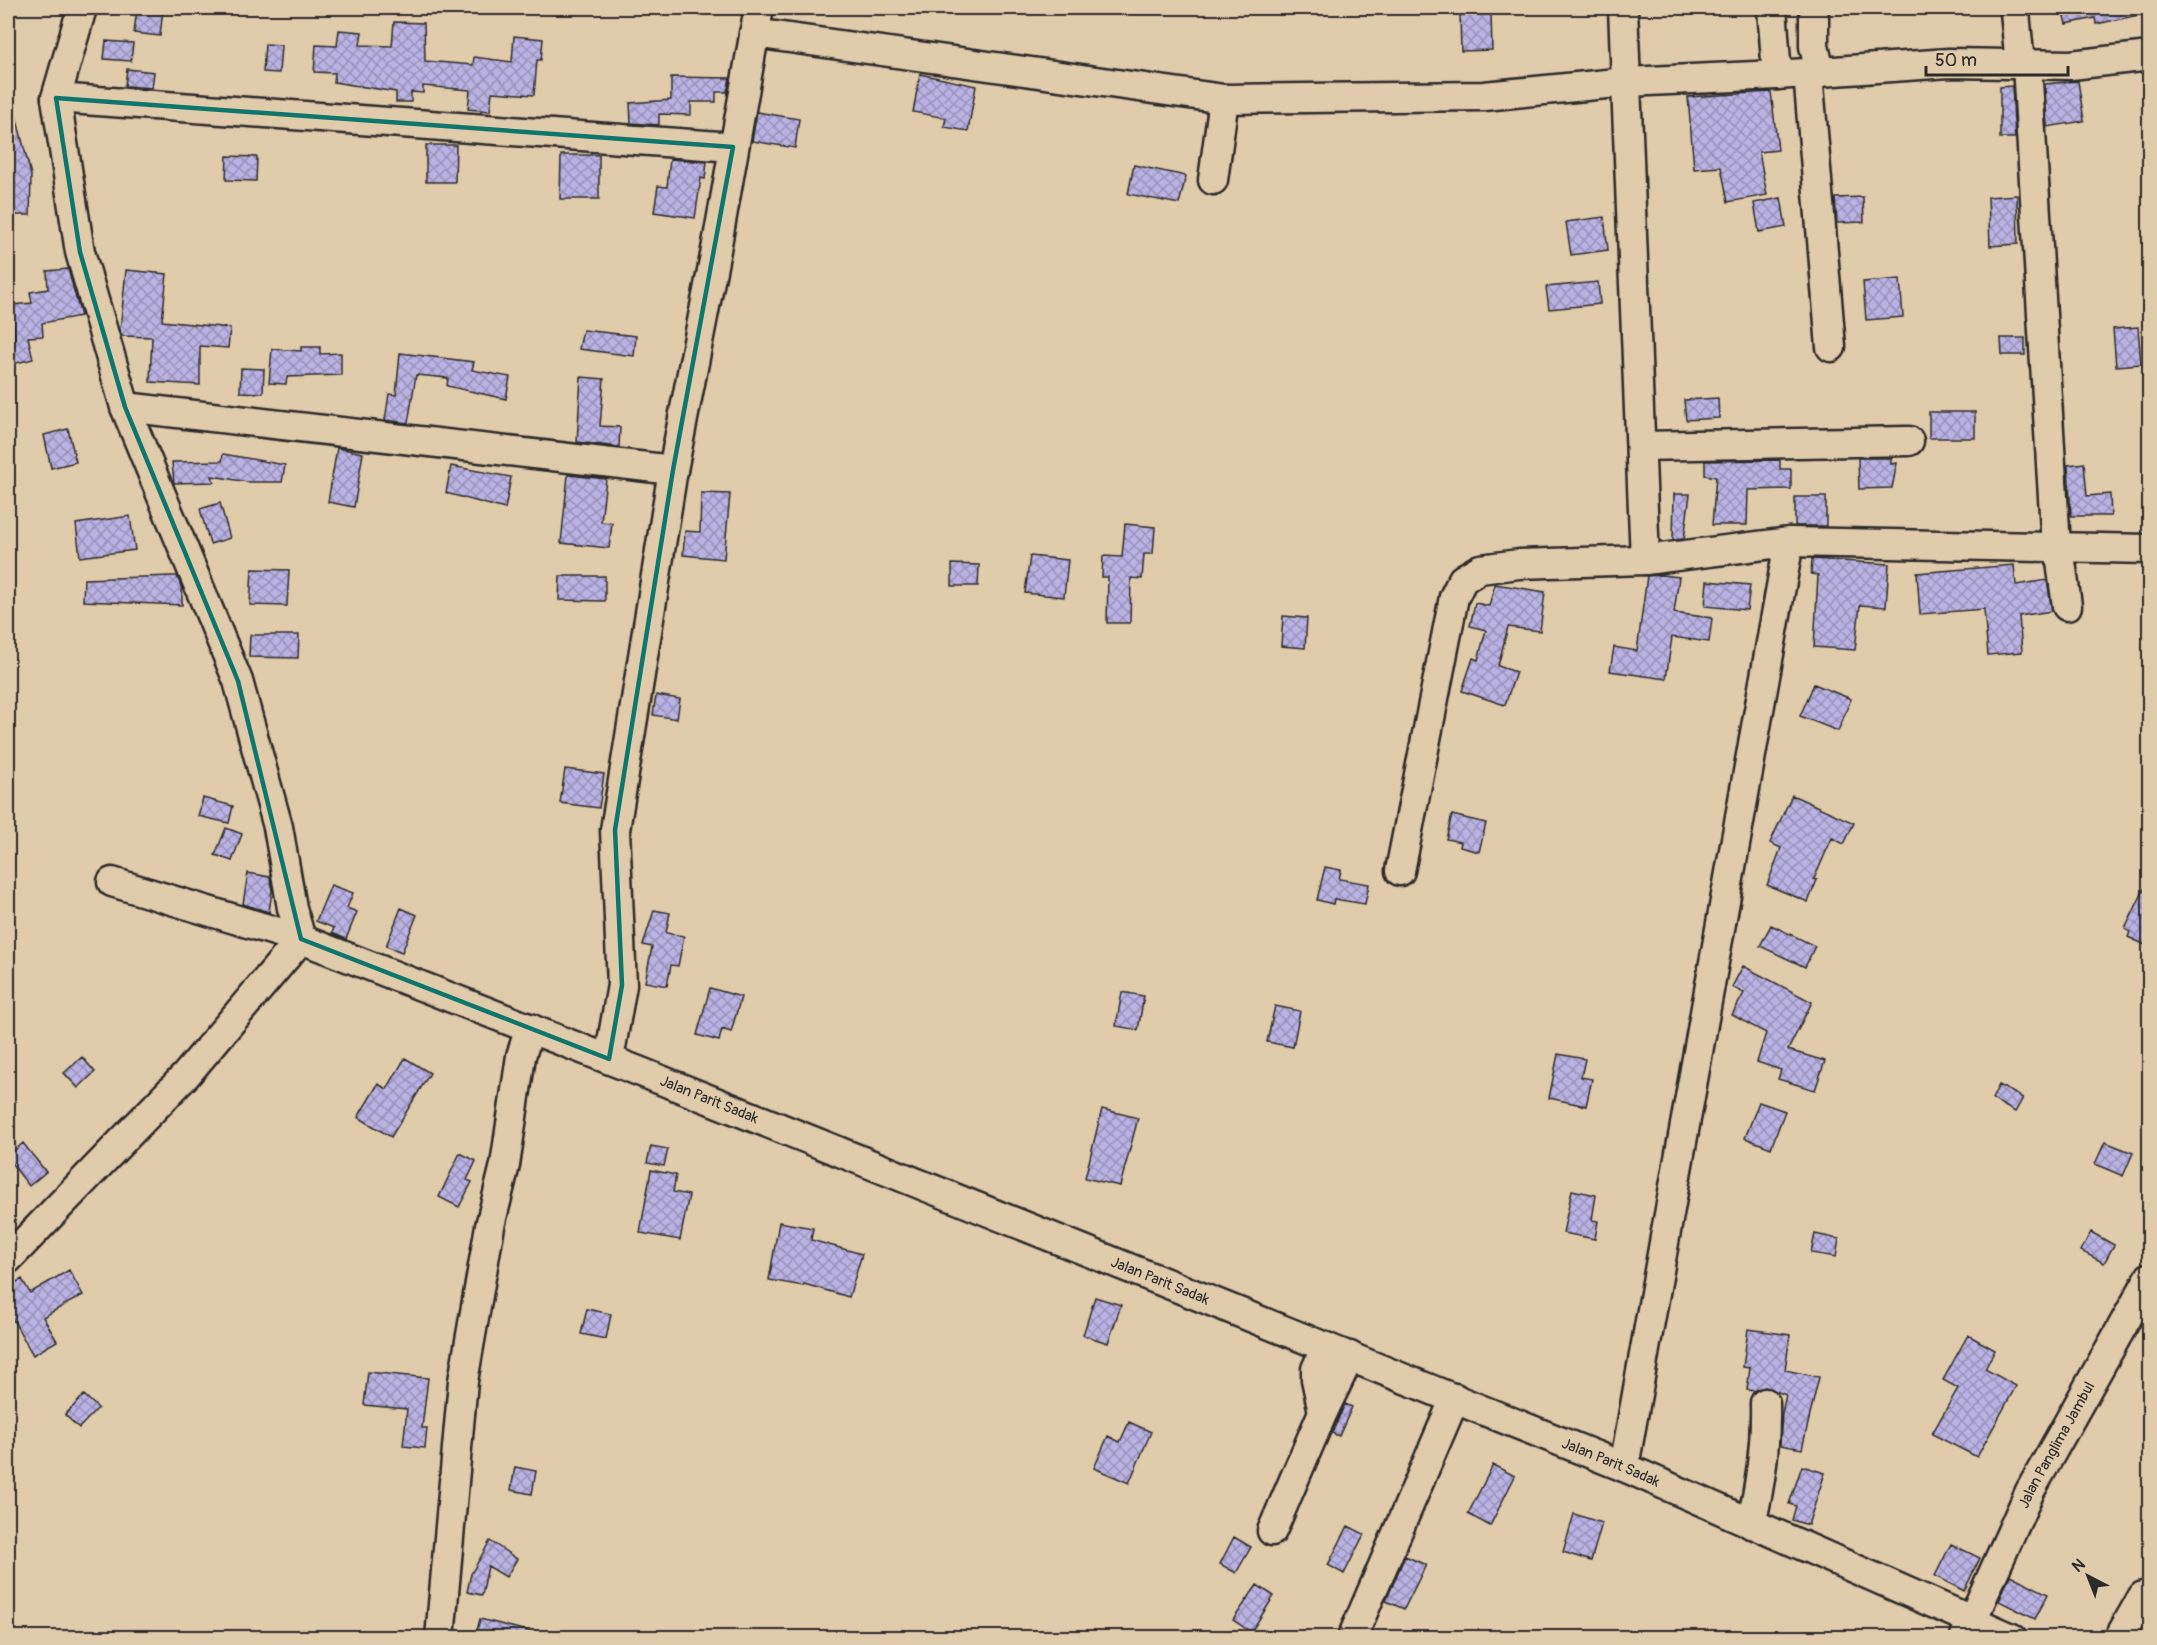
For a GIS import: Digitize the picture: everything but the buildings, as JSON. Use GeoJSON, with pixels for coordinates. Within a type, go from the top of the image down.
{"type":"FeatureCollection","features":[{"type":"Feature","properties":{"kind":"street"},"geometry":{"type":"LineString","coordinates":[[8,1258],[186,1075],[302,939],[292,908],[278,828],[238,681],[125,407],[80,252],[56,98],[82,8]]}},
{"type":"Feature","properties":{"kind":"street"},"geometry":{"type":"LineString","coordinates":[[1623,8],[1646,560]]}},
{"type":"Feature","properties":{"kind":"street"},"geometry":{"type":"LineString","coordinates":[[1772,8],[1777,75]]}},
{"type":"Feature","properties":{"kind":"street"},"geometry":{"type":"LineString","coordinates":[[2015,12],[2023,65],[2058,547],[2067,606]]}},
{"type":"Feature","properties":{"kind":"street"},"geometry":{"type":"LineString","coordinates":[[1814,17],[1814,73],[1831,347]]}},
{"type":"Feature","properties":{"kind":"street"},"geometry":{"type":"LineString","coordinates":[[609,1059],[622,985],[615,830],[673,470],[716,250],[757,20],[1224,99],[1484,96],[1627,82],[1814,73],[1949,63],[2071,65],[2150,56]]}},
{"type":"Feature","properties":{"kind":"street"},"geometry":{"type":"LineString","coordinates":[[56,98],[733,147]]}},
{"type":"Feature","properties":{"kind":"street"},"geometry":{"type":"LineString","coordinates":[[1213,180],[1224,99]]}},
{"type":"Feature","properties":{"kind":"street"},"geometry":{"type":"LineString","coordinates":[[125,407],[673,470]]}},
{"type":"Feature","properties":{"kind":"street"},"geometry":{"type":"LineString","coordinates":[[1641,446],[1909,441]]}},
{"type":"Feature","properties":{"kind":"street"},"geometry":{"type":"LineString","coordinates":[[1624,1467],[1789,542]]}},
{"type":"Feature","properties":{"kind":"street"},"geometry":{"type":"LineString","coordinates":[[1400,871],[1454,597],[1463,579],[1480,569],[1519,564],[1646,560],[1789,542],[2150,549]]}},
{"type":"Feature","properties":{"kind":"street","name":"Jalan Parit Sadak"},"geometry":{"type":"LineString","coordinates":[[112,882],[302,939],[525,1042],[609,1059],[1624,1467],[1751,1524],[1969,1629],[2012,1638]]}},
{"type":"Feature","properties":{"kind":"street"},"geometry":{"type":"LineString","coordinates":[[440,1638],[463,1381],[490,1226],[505,1166],[525,1042]]}},
{"type":"Feature","properties":{"kind":"street","name":"Jalan Panglima Jambul"},"geometry":{"type":"LineString","coordinates":[[1969,1629],[2030,1491],[2150,1277]]}},
{"type":"Feature","properties":{"kind":"street"},"geometry":{"type":"LineString","coordinates":[[1272,1531],[1323,1412],[1316,1369],[1338,1352]]}},
{"type":"Feature","properties":{"kind":"street"},"geometry":{"type":"LineString","coordinates":[[1352,1638],[1455,1398]]}},
{"type":"Feature","properties":{"kind":"street"},"geometry":{"type":"LineString","coordinates":[[1751,1524],[1762,1478],[1766,1441],[1765,1403]]}},
{"type":"Feature","properties":{"kind":"street"},"geometry":{"type":"LineString","coordinates":[[2119,1638],[2143,1596]]}},
{"type":"Feature","properties":{"kind":"highlighted area"},"geometry":{"type":"Polygon","coordinates":[[[56,98],[733,147],[673,470],[615,830],[622,985],[609,1059],[301,939],[238,681],[125,407],[80,252],[56,98]]]}}]}
